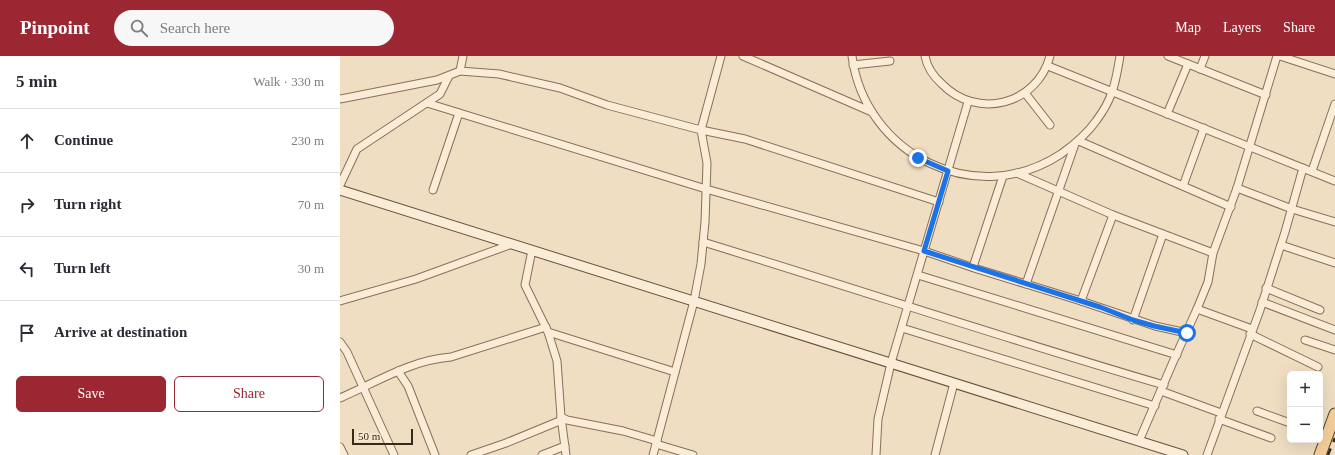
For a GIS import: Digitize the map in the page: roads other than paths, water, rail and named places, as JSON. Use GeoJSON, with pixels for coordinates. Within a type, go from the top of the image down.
{"type":"FeatureCollection","features":[{"type":"Feature","properties":{"kind":"main road"},"geometry":{"type":"LineString","coordinates":[[340,190],[1181,455]]}},
{"type":"Feature","properties":{"kind":"main road"},"geometry":{"type":"LineString","coordinates":[[1320,455],[1324,435],[1335,414]]}},
{"type":"Feature","properties":{"kind":"street"},"geometry":{"type":"LineString","coordinates":[[460,71],[463,56]]}},
{"type":"Feature","properties":{"kind":"street"},"geometry":{"type":"LineString","coordinates":[[653,455],[694,301],[701,264],[707,163],[702,130],[721,56]]}},
{"type":"Feature","properties":{"kind":"street"},"geometry":{"type":"LineString","coordinates":[[743,56],[872,112]]}},
{"type":"Feature","properties":{"kind":"street"},"geometry":{"type":"LineString","coordinates":[[852,56],[861,92],[872,112],[892,138],[918,158],[948,171],[975,176],[1003,176],[1017,173],[1048,162],[1077,142],[1097,120],[1112,92],[1120,56]]}},
{"type":"Feature","properties":{"kind":"street"},"geometry":{"type":"LineString","coordinates":[[925,56],[934,77],[949,92],[968,102],[987,105],[1006,102],[1025,93],[1037,82],[1048,66],[1050,56]]}},
{"type":"Feature","properties":{"kind":"street"},"geometry":{"type":"LineString","coordinates":[[1168,56],[1266,95]]}},
{"type":"Feature","properties":{"kind":"street"},"geometry":{"type":"LineString","coordinates":[[1200,69],[1205,56]]}},
{"type":"Feature","properties":{"kind":"street"},"geometry":{"type":"LineString","coordinates":[[1140,441],[1176,355],[1198,309],[1208,282],[1213,253],[1231,207],[1279,56],[1335,74]]}},
{"type":"Feature","properties":{"kind":"street"},"geometry":{"type":"LineString","coordinates":[[854,65],[890,61]]}},
{"type":"Feature","properties":{"kind":"street"},"geometry":{"type":"LineString","coordinates":[[1167,114],[1188,64]]}},
{"type":"Feature","properties":{"kind":"street"},"geometry":{"type":"LineString","coordinates":[[1048,66],[1335,181]]}},
{"type":"Feature","properties":{"kind":"street"},"geometry":{"type":"LineString","coordinates":[[340,100],[437,80],[460,71],[499,74],[560,88],[607,105],[702,130],[745,139],[939,202]]}},
{"type":"Feature","properties":{"kind":"street"},"geometry":{"type":"LineString","coordinates":[[340,185],[357,149],[440,94],[449,76]]}},
{"type":"Feature","properties":{"kind":"street"},"geometry":{"type":"LineString","coordinates":[[1025,93],[1050,125]]}},
{"type":"Feature","properties":{"kind":"street"},"geometry":{"type":"LineString","coordinates":[[876,455],[878,419],[891,363],[968,102]]}},
{"type":"Feature","properties":{"kind":"street"},"geometry":{"type":"LineString","coordinates":[[427,103],[706,188],[924,251],[1133,320],[1187,333]]}},
{"type":"Feature","properties":{"kind":"street"},"geometry":{"type":"LineString","coordinates":[[1312,171],[1335,104]]}},
{"type":"Feature","properties":{"kind":"street"},"geometry":{"type":"LineString","coordinates":[[433,190],[459,113]]}},
{"type":"Feature","properties":{"kind":"street"},"geometry":{"type":"LineString","coordinates":[[1183,186],[1204,128]]}},
{"type":"Feature","properties":{"kind":"street"},"geometry":{"type":"LineString","coordinates":[[1077,142],[1231,207]]}},
{"type":"Feature","properties":{"kind":"street"},"geometry":{"type":"LineString","coordinates":[[1026,284],[1077,142]]}},
{"type":"Feature","properties":{"kind":"street"},"geometry":{"type":"LineString","coordinates":[[1207,455],[1262,302],[1281,245],[1303,168]]}},
{"type":"Feature","properties":{"kind":"street"},"geometry":{"type":"LineString","coordinates":[[1017,173],[1113,215],[1213,253]]}},
{"type":"Feature","properties":{"kind":"street"},"geometry":{"type":"LineString","coordinates":[[973,267],[1003,176]]}},
{"type":"Feature","properties":{"kind":"street"},"geometry":{"type":"LineString","coordinates":[[1237,188],[1292,209],[1335,222]]}},
{"type":"Feature","properties":{"kind":"street"},"geometry":{"type":"LineString","coordinates":[[1081,302],[1113,215]]}},
{"type":"Feature","properties":{"kind":"street"},"geometry":{"type":"LineString","coordinates":[[1133,320],[1163,234]]}},
{"type":"Feature","properties":{"kind":"street"},"geometry":{"type":"LineString","coordinates":[[703,242],[1050,351],[1162,388],[1220,416],[1271,438]]}},
{"type":"Feature","properties":{"kind":"street"},"geometry":{"type":"LineString","coordinates":[[340,301],[416,279],[512,244]]}},
{"type":"Feature","properties":{"kind":"street"},"geometry":{"type":"LineString","coordinates":[[1281,245],[1335,263]]}},
{"type":"Feature","properties":{"kind":"street"},"geometry":{"type":"LineString","coordinates":[[532,250],[525,285],[547,330],[557,361],[566,455]]}},
{"type":"Feature","properties":{"kind":"street"},"geometry":{"type":"LineString","coordinates":[[918,275],[1176,355]]}},
{"type":"Feature","properties":{"kind":"street"},"geometry":{"type":"LineString","coordinates":[[1266,288],[1320,310]]}},
{"type":"Feature","properties":{"kind":"street"},"geometry":{"type":"LineString","coordinates":[[1262,302],[1335,330]]}},
{"type":"Feature","properties":{"kind":"street"},"geometry":{"type":"LineString","coordinates":[[1198,309],[1251,332],[1318,367]]}},
{"type":"Feature","properties":{"kind":"street"},"geometry":{"type":"LineString","coordinates":[[902,328],[1155,406]]}},
{"type":"Feature","properties":{"kind":"street"},"geometry":{"type":"LineString","coordinates":[[340,398],[398,371],[436,358],[451,357],[547,330],[675,372]]}},
{"type":"Feature","properties":{"kind":"street"},"geometry":{"type":"LineString","coordinates":[[1305,340],[1335,350]]}},
{"type":"Feature","properties":{"kind":"street"},"geometry":{"type":"LineString","coordinates":[[340,342],[347,352],[394,455]]}},
{"type":"Feature","properties":{"kind":"street"},"geometry":{"type":"LineString","coordinates":[[398,371],[408,386],[435,455]]}},
{"type":"Feature","properties":{"kind":"street"},"geometry":{"type":"LineString","coordinates":[[935,455],[954,383]]}},
{"type":"Feature","properties":{"kind":"street"},"geometry":{"type":"LineString","coordinates":[[1257,412],[1287,422]]}},
{"type":"Feature","properties":{"kind":"street"},"geometry":{"type":"LineString","coordinates":[[471,455],[506,443],[562,419],[623,431],[693,455]]}},
{"type":"Feature","properties":{"kind":"street"},"geometry":{"type":"LineString","coordinates":[[542,455],[565,446]]}},
{"type":"Feature","properties":{"kind":"street"},"geometry":{"type":"LineString","coordinates":[[340,447],[344,455]]}},
{"type":"Feature","properties":{"kind":"railway"},"geometry":{"type":"LineString","coordinates":[[1328,455],[1335,438]]}}]}
